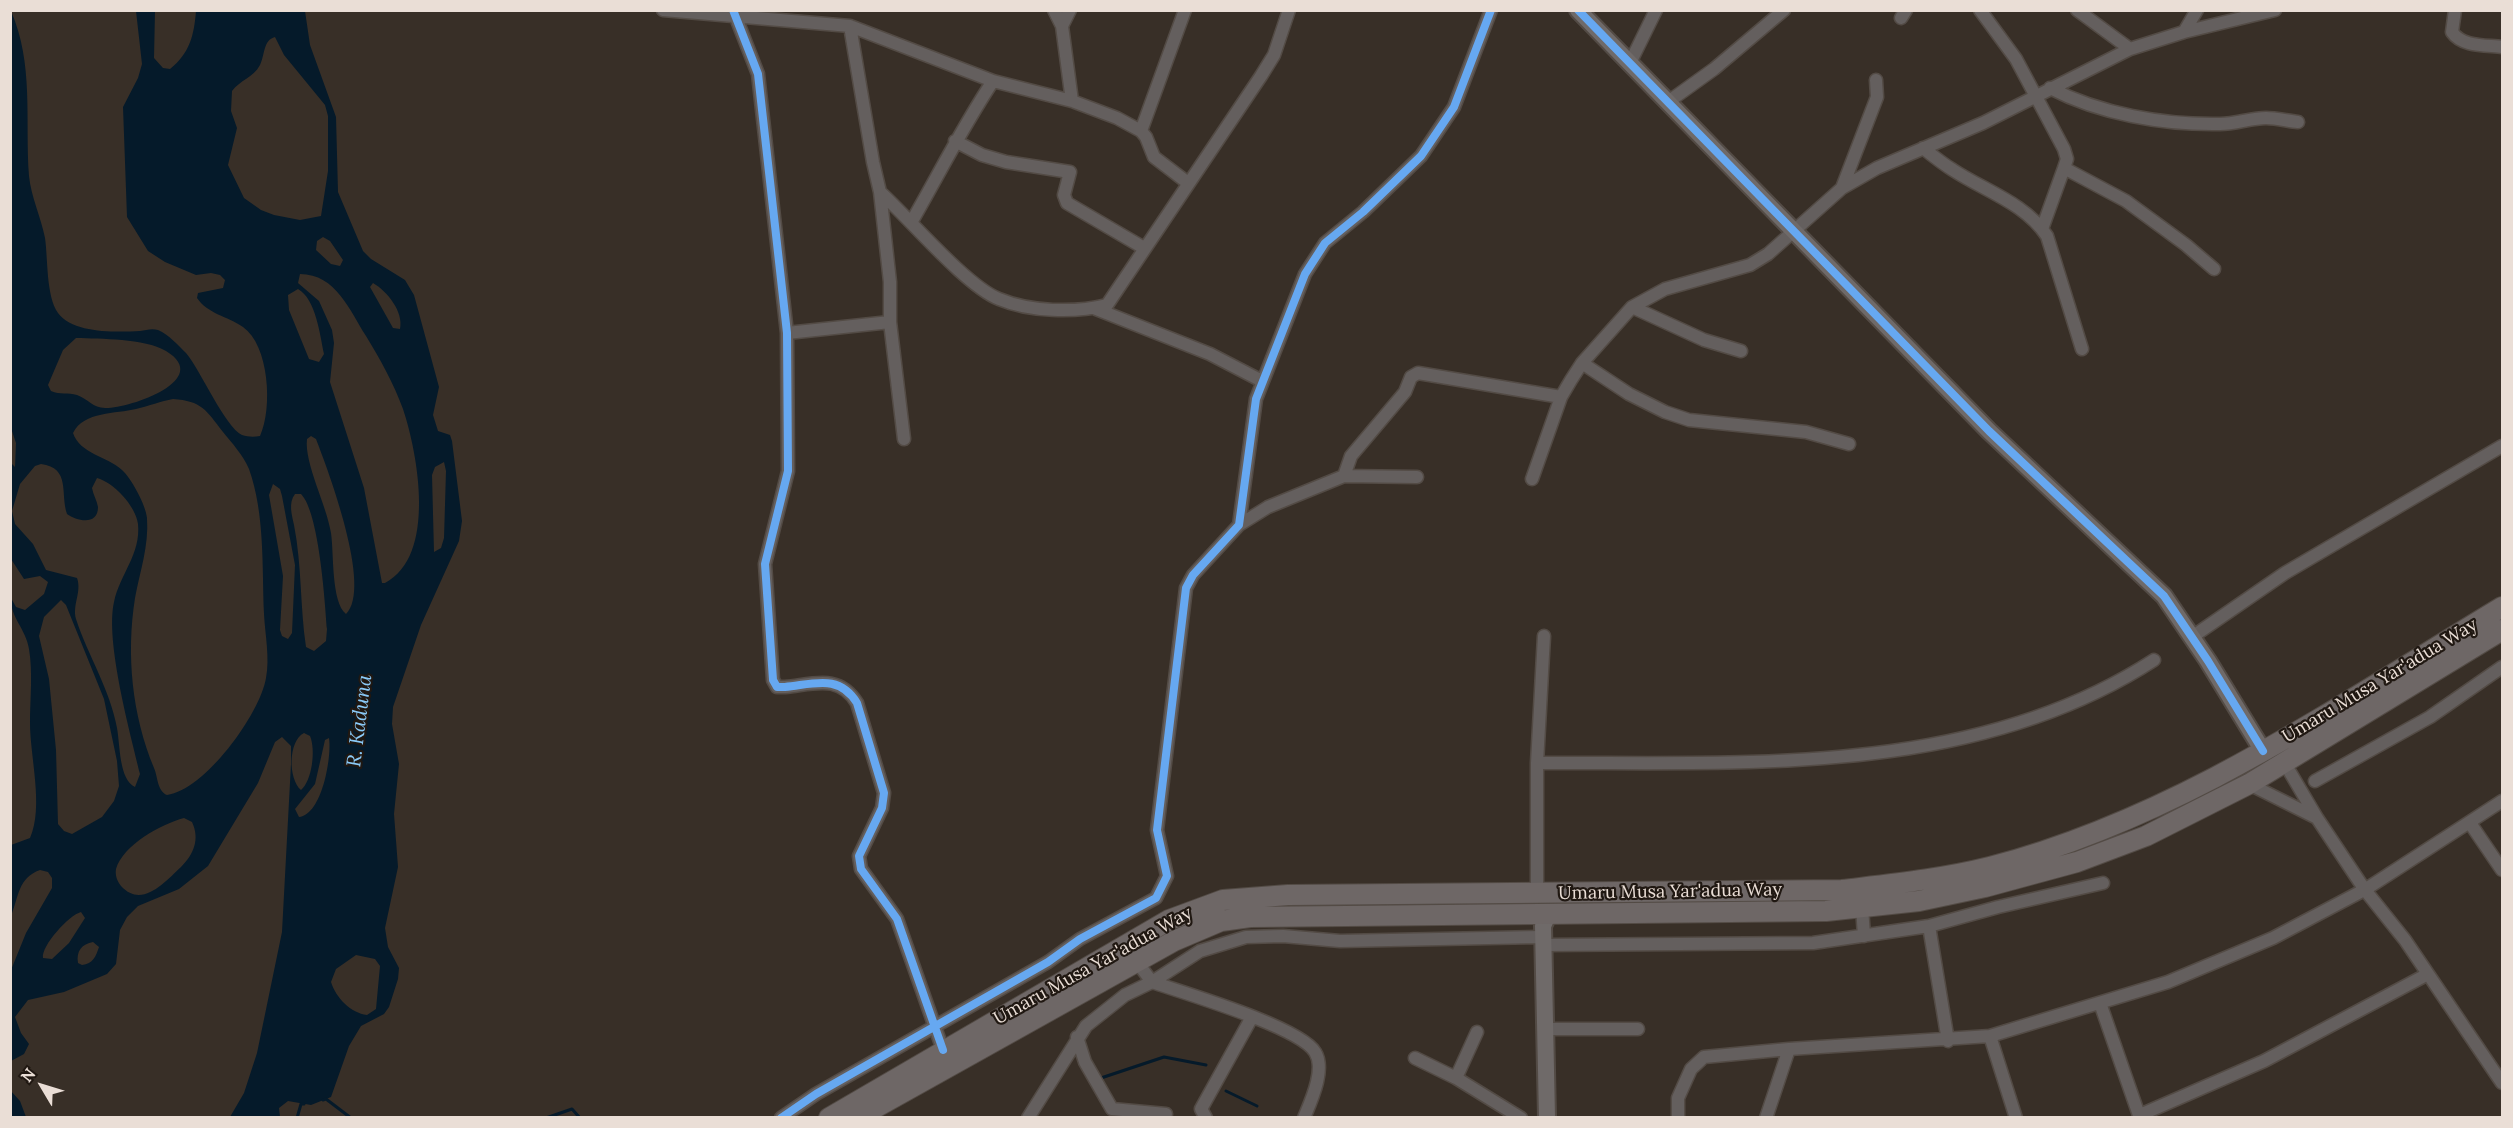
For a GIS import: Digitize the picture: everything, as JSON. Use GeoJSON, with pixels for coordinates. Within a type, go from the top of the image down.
{"type":"FeatureCollection","features":[{"type":"Feature","properties":{"kind":"main road","name":"Umaru Musa Yar'adua Way"},"geometry":{"type":"LineString","coordinates":[[829,1118],[1169,920],[1223,900],[1288,894],[1538,894],[1842,890],[1917,881],[1989,867],[2084,838],[2149,812],[2208,783],[2502,607]]}},
{"type":"Feature","properties":{"kind":"main road","name":"Umaru Musa Yar'adua Way"},"geometry":{"type":"LineString","coordinates":[[857,1118],[1137,962],[1199,929],[1221,921],[1250,917],[1826,911],[1919,901],[1963,892],[2077,862],[2146,836],[2249,784],[2502,630]]}},
{"type":"Feature","properties":{"kind":"main road"},"geometry":{"type":"LineString","coordinates":[[2307,725],[2317,742]]}},
{"type":"Feature","properties":{"kind":"street"},"geometry":{"type":"LineString","coordinates":[[663,10],[734,13],[850,26],[993,81],[1072,101],[1141,130],[1146,136],[1154,157],[1188,183]]}},
{"type":"Feature","properties":{"kind":"street"},"geometry":{"type":"LineString","coordinates":[[1054,10],[1062,26],[1072,101]]}},
{"type":"Feature","properties":{"kind":"street"},"geometry":{"type":"LineString","coordinates":[[1062,26],[1070,10]]}},
{"type":"Feature","properties":{"kind":"street"},"geometry":{"type":"LineString","coordinates":[[1141,130],[1185,10]]}},
{"type":"Feature","properties":{"kind":"street"},"geometry":{"type":"LineString","coordinates":[[880,192],[963,273],[998,299],[1055,311],[1107,305],[1274,55],[1289,10]]}},
{"type":"Feature","properties":{"kind":"street"},"geometry":{"type":"LineString","coordinates":[[1239,525],[1255,406],[1262,381],[1299,296],[1305,274],[1316,256],[1336,232],[1363,212],[1421,156],[1454,107],[1491,10]]}},
{"type":"Feature","properties":{"kind":"street"},"geometry":{"type":"LineString","coordinates":[[1578,10],[1989,431],[2164,596],[2192,636],[2263,751]]}},
{"type":"Feature","properties":{"kind":"street"},"geometry":{"type":"LineString","coordinates":[[1630,63],[1656,10]]}},
{"type":"Feature","properties":{"kind":"street"},"geometry":{"type":"LineString","coordinates":[[1668,102],[1714,69],[1784,10]]}},
{"type":"Feature","properties":{"kind":"street"},"geometry":{"type":"LineString","coordinates":[[1980,10],[2016,59],[2064,149],[2067,159],[2042,229]]}},
{"type":"Feature","properties":{"kind":"street"},"geometry":{"type":"LineString","coordinates":[[2077,10],[2130,49]]}},
{"type":"Feature","properties":{"kind":"street"},"geometry":{"type":"LineString","coordinates":[[1532,479],[1561,397],[1582,363],[1632,307],[1665,289],[1750,265],[1768,254],[1792,230],[1842,188],[1877,168],[1983,123],[2130,49],[2184,32],[2275,10]]}},
{"type":"Feature","properties":{"kind":"street"},"geometry":{"type":"LineString","coordinates":[[2455,10],[2452,32],[2455,37],[2471,44],[2502,47]]}},
{"type":"Feature","properties":{"kind":"street"},"geometry":{"type":"LineString","coordinates":[[734,13],[758,74],[787,333],[788,471],[765,564],[772,680],[777,687],[839,684],[850,692],[857,703],[884,793],[882,808],[859,856],[861,869],[897,919],[943,1050]]}},
{"type":"Feature","properties":{"kind":"street"},"geometry":{"type":"LineString","coordinates":[[2184,32],[2194,13]]}},
{"type":"Feature","properties":{"kind":"street"},"geometry":{"type":"LineString","coordinates":[[850,26],[880,192],[890,282],[890,322],[904,439]]}},
{"type":"Feature","properties":{"kind":"street"},"geometry":{"type":"LineString","coordinates":[[1842,188],[1877,97],[1876,80]]}},
{"type":"Feature","properties":{"kind":"street"},"geometry":{"type":"LineString","coordinates":[[912,221],[948,159],[955,141],[993,81]]}},
{"type":"Feature","properties":{"kind":"street"},"geometry":{"type":"LineString","coordinates":[[2050,88],[2097,108],[2172,122],[2221,124],[2265,118],[2298,122]]}},
{"type":"Feature","properties":{"kind":"street"},"geometry":{"type":"LineString","coordinates":[[955,141],[982,155],[1006,162],[1070,172],[1064,195],[1067,203],[1144,248]]}},
{"type":"Feature","properties":{"kind":"street"},"geometry":{"type":"LineString","coordinates":[[1923,148],[1953,170],[2027,213],[2042,229],[2082,349]]}},
{"type":"Feature","properties":{"kind":"street"},"geometry":{"type":"LineString","coordinates":[[2064,168],[2126,201],[2186,245],[2214,269]]}},
{"type":"Feature","properties":{"kind":"street"},"geometry":{"type":"LineString","coordinates":[[1632,307],[1704,340],[1741,351]]}},
{"type":"Feature","properties":{"kind":"street"},"geometry":{"type":"LineString","coordinates":[[1095,308],[1210,354],[1262,381]]}},
{"type":"Feature","properties":{"kind":"street"},"geometry":{"type":"LineString","coordinates":[[787,333],[890,322]]}},
{"type":"Feature","properties":{"kind":"street"},"geometry":{"type":"LineString","coordinates":[[1582,363],[1629,394],[1665,412],[1689,420],[1806,432],[1849,444]]}},
{"type":"Feature","properties":{"kind":"street"},"geometry":{"type":"LineString","coordinates":[[1344,476],[1351,456],[1406,392],[1411,376],[1418,373],[1561,397]]}},
{"type":"Feature","properties":{"kind":"street"},"geometry":{"type":"LineString","coordinates":[[2192,636],[2284,573],[2502,446]]}},
{"type":"Feature","properties":{"kind":"street"},"geometry":{"type":"LineString","coordinates":[[781,1118],[816,1094],[1048,962],[1080,939],[1156,898],[1167,876],[1157,830],[1185,593],[1193,575],[1239,525],[1268,507],[1344,476],[1417,477]]}},
{"type":"Feature","properties":{"kind":"street"},"geometry":{"type":"LineString","coordinates":[[1538,894],[1537,763],[1544,636]]}},
{"type":"Feature","properties":{"kind":"street"},"geometry":{"type":"LineString","coordinates":[[1537,763],[1756,762],[1871,755],[1992,732],[2068,704],[2127,678],[2154,660]]}},
{"type":"Feature","properties":{"kind":"street"},"geometry":{"type":"LineString","coordinates":[[2315,781],[2430,717],[2502,667]]}},
{"type":"Feature","properties":{"kind":"street"},"geometry":{"type":"LineString","coordinates":[[2284,762],[2317,818],[2365,890],[2428,974],[2502,1083]]}},
{"type":"Feature","properties":{"kind":"street"},"geometry":{"type":"LineString","coordinates":[[2249,784],[2317,818]]}},
{"type":"Feature","properties":{"kind":"street"},"geometry":{"type":"LineString","coordinates":[[1678,1118],[1678,1098],[1691,1069],[1704,1057],[1789,1049],[1948,1041],[1990,1036],[2168,982],[2273,938],[2365,890],[2502,801]]}},
{"type":"Feature","properties":{"kind":"street"},"geometry":{"type":"LineString","coordinates":[[2470,823],[2502,870]]}},
{"type":"Feature","properties":{"kind":"street"},"geometry":{"type":"LineString","coordinates":[[1028,1118],[1077,1037],[1098,1014],[1125,995],[1152,982],[1200,951],[1245,937],[1282,936],[1340,941],[1813,943],[1929,926],[1998,907],[2103,883]]}},
{"type":"Feature","properties":{"kind":"street"},"geometry":{"type":"LineString","coordinates":[[1862,907],[1864,936]]}},
{"type":"Feature","properties":{"kind":"street"},"geometry":{"type":"LineString","coordinates":[[1541,913],[1537,921],[1541,941],[1547,1118]]}},
{"type":"Feature","properties":{"kind":"street"},"geometry":{"type":"LineString","coordinates":[[1929,926],[1948,1041]]}},
{"type":"Feature","properties":{"kind":"street"},"geometry":{"type":"LineString","coordinates":[[1541,941],[1538,1019],[1542,1118]]}},
{"type":"Feature","properties":{"kind":"street"},"geometry":{"type":"LineString","coordinates":[[1137,962],[1152,982],[1252,1017],[1308,1044],[1316,1053],[1320,1065],[1304,1118]]}},
{"type":"Feature","properties":{"kind":"street"},"geometry":{"type":"LineString","coordinates":[[2100,1003],[2140,1116],[2264,1061],[2428,974]]}},
{"type":"Feature","properties":{"kind":"street"},"geometry":{"type":"LineString","coordinates":[[1206,1118],[1201,1109],[1252,1017]]}},
{"type":"Feature","properties":{"kind":"street"},"geometry":{"type":"LineString","coordinates":[[1544,1029],[1638,1029]]}},
{"type":"Feature","properties":{"kind":"street"},"geometry":{"type":"LineString","coordinates":[[1456,1078],[1477,1032]]}},
{"type":"Feature","properties":{"kind":"street"},"geometry":{"type":"LineString","coordinates":[[1990,1036],[2016,1118]]}},
{"type":"Feature","properties":{"kind":"street"},"geometry":{"type":"LineString","coordinates":[[1077,1037],[1084,1062],[1110,1113],[1166,1114],[1164,1118]]}},
{"type":"Feature","properties":{"kind":"street"},"geometry":{"type":"LineString","coordinates":[[1766,1118],[1789,1049]]}},
{"type":"Feature","properties":{"kind":"street"},"geometry":{"type":"LineString","coordinates":[[1415,1059],[1456,1078],[1521,1118]]}},
{"type":"Feature","properties":{"kind":"water","name":"R. Kaduna"},"geometry":{"type":"Polygon","coordinates":[[[11,11],[23,51],[26,71],[29,176],[45,238],[49,287],[54,306],[65,320],[84,328],[120,332],[154,329],[162,332],[186,353],[235,430],[242,435],[253,437],[260,436],[264,424],[267,394],[263,362],[258,348],[252,336],[243,327],[207,308],[197,298],[198,293],[223,288],[225,280],[220,275],[211,273],[196,275],[165,262],[148,251],[127,217],[123,107],[138,78],[142,64],[136,11],[155,11],[154,58],[163,68],[170,69],[182,57],[190,43],[196,11],[305,11],[310,45],[336,117],[338,192],[363,251],[371,259],[405,280],[414,295],[439,387],[433,415],[438,431],[450,435],[452,441],[462,521],[459,541],[421,625],[393,707],[392,724],[399,764],[394,814],[398,867],[385,928],[388,947],[399,968],[398,979],[389,1007],[384,1014],[361,1026],[349,1046],[331,1097],[311,1105],[288,1101],[279,1108],[280,1117],[230,1117],[244,1093],[257,1053],[282,932],[291,746],[282,737],[275,742],[258,783],[208,866],[179,889],[138,906],[127,917],[120,930],[116,964],[107,974],[64,992],[28,1000],[15,1017],[21,1033],[29,1044],[24,1054],[11,1061],[11,970],[26,933],[52,888],[52,878],[48,872],[40,870],[27,878],[20,888],[11,916],[11,845],[30,838],[34,826],[36,797],[30,723],[30,658],[25,635],[13,611],[11,598],[16,607],[25,610],[44,594],[48,582],[40,576],[24,579],[11,559],[11,463],[15,467],[16,443],[10,425],[11,11]],[[275,37],[266,45],[260,65],[232,91],[231,111],[237,128],[228,165],[244,198],[261,210],[300,220],[321,216],[328,171],[328,116],[325,105],[284,55],[275,37]],[[323,237],[317,241],[316,250],[331,264],[340,266],[343,260],[330,241],[323,237]],[[300,274],[298,283],[319,301],[332,330],[334,343],[330,382],[364,488],[382,583],[385,583],[401,570],[412,551],[418,528],[418,477],[409,428],[391,381],[348,305],[323,280],[300,274]],[[373,283],[370,287],[393,328],[400,329],[401,322],[397,309],[384,291],[373,283]],[[298,289],[288,295],[289,310],[309,359],[319,362],[324,354],[316,318],[309,301],[298,289]],[[76,338],[63,350],[48,385],[51,391],[77,395],[101,408],[116,407],[131,404],[162,391],[174,382],[180,372],[178,362],[166,351],[157,347],[122,340],[76,338]],[[173,399],[92,417],[78,426],[73,433],[82,446],[116,465],[126,474],[138,492],[146,513],[147,539],[132,619],[131,663],[140,727],[160,787],[167,795],[182,790],[198,780],[213,765],[242,730],[262,693],[267,670],[263,559],[258,504],[249,469],[237,449],[212,418],[202,408],[183,400],[173,399]],[[311,436],[307,439],[309,460],[329,522],[335,588],[341,608],[346,614],[353,601],[352,556],[330,476],[316,439],[311,436]],[[444,462],[435,467],[432,475],[434,552],[441,548],[444,538],[446,471],[444,462]],[[41,464],[35,466],[20,484],[12,511],[15,524],[33,544],[46,570],[77,578],[76,619],[114,714],[123,769],[130,783],[135,787],[140,774],[120,687],[112,619],[117,592],[133,554],[138,535],[138,524],[133,510],[110,484],[97,478],[92,488],[98,507],[95,517],[81,520],[67,514],[61,476],[50,466],[41,464]],[[273,484],[269,495],[283,576],[280,630],[282,636],[288,639],[292,633],[295,565],[282,496],[280,489],[273,484]],[[295,494],[291,505],[297,540],[306,647],[314,651],[326,641],[327,629],[317,537],[307,504],[301,494],[295,494]],[[61,600],[44,617],[39,636],[49,679],[56,750],[58,824],[64,831],[72,834],[102,817],[114,801],[119,786],[117,761],[104,699],[66,605],[61,600]],[[304,733],[299,737],[293,752],[292,769],[301,790],[308,780],[312,765],[313,749],[310,736],[304,733]],[[329,738],[325,740],[315,784],[295,809],[299,817],[307,814],[314,806],[324,784],[329,758],[329,738]],[[184,818],[154,830],[126,852],[116,869],[121,886],[137,895],[153,891],[161,886],[181,867],[194,846],[195,834],[192,822],[184,818]],[[81,912],[76,914],[46,946],[43,958],[52,959],[69,943],[85,918],[81,912]],[[93,942],[83,946],[78,959],[78,963],[82,965],[91,961],[99,947],[93,942]],[[356,955],[336,969],[331,982],[336,994],[350,1008],[361,1014],[367,1015],[376,1009],[380,966],[375,959],[356,955]]]}},
{"type":"Feature","properties":{"kind":"water"},"geometry":{"type":"Polygon","coordinates":[[[10,1090],[20,1101],[26,1117],[11,1117],[10,1090]]]}},
{"type":"Feature","properties":{"kind":"waterway"},"geometry":{"type":"LineString","coordinates":[[1101,1078],[1164,1057],[1206,1065]]}},
{"type":"Feature","properties":{"kind":"waterway"},"geometry":{"type":"LineString","coordinates":[[1226,1091],[1257,1106]]}},
{"type":"Feature","properties":{"kind":"waterway"},"geometry":{"type":"LineString","coordinates":[[323,1100],[326,1099],[351,1118]]}},
{"type":"Feature","properties":{"kind":"waterway"},"geometry":{"type":"LineString","coordinates":[[297,1118],[301,1104],[304,1104]]}},
{"type":"Feature","properties":{"kind":"waterway"},"geometry":{"type":"LineString","coordinates":[[546,1118],[572,1109],[580,1118]]}},
{"type":"Feature","properties":{"kind":"cycle path"},"geometry":{"type":"LineString","coordinates":[[733,10],[758,74],[787,333],[788,471],[765,564],[773,680],[777,687],[816,683],[834,684],[850,694],[857,703],[884,793],[882,808],[859,856],[861,869],[897,919],[943,1050]]}},
{"type":"Feature","properties":{"kind":"cycle path"},"geometry":{"type":"LineString","coordinates":[[781,1118],[816,1094],[1048,962],[1080,939],[1156,898],[1167,876],[1157,830],[1186,588],[1193,575],[1239,525],[1256,399],[1305,274],[1325,243],[1363,212],[1421,156],[1454,107],[1491,10]]}},
{"type":"Feature","properties":{"kind":"cycle path"},"geometry":{"type":"LineString","coordinates":[[1578,10],[1989,431],[2164,596],[2208,661],[2263,751]]}}]}
